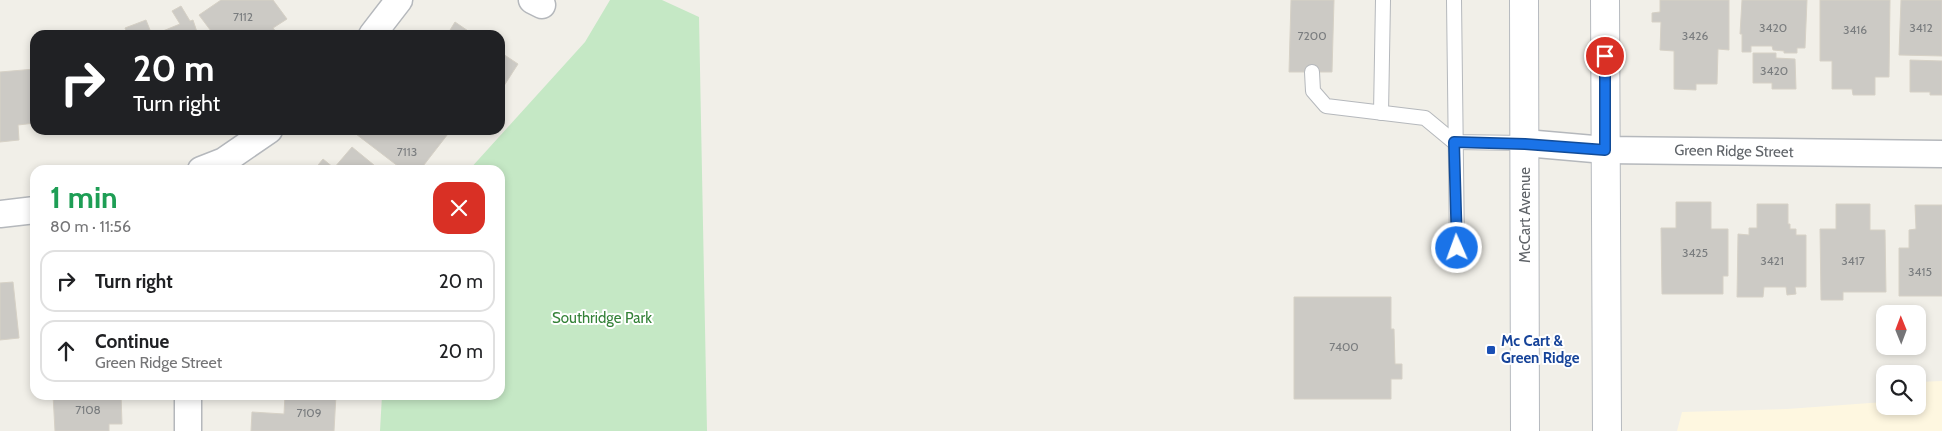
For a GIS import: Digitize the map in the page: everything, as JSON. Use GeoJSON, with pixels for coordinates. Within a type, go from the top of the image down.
{"type":"FeatureCollection","features":[{"type":"Feature","properties":{"kind":"main road","name":"McCart Avenue"},"geometry":{"type":"LineString","coordinates":[[1524,0],[1525,431]]}},
{"type":"Feature","properties":{"kind":"main road"},"geometry":{"type":"LineString","coordinates":[[1605,0],[1607,431]]}},
{"type":"Feature","properties":{"kind":"street"},"geometry":{"type":"LineString","coordinates":[[376,30],[398,0]]}},
{"type":"Feature","properties":{"kind":"street"},"geometry":{"type":"LineString","coordinates":[[214,165],[224,161],[262,135]]}},
{"type":"Feature","properties":{"kind":"street","name":"Green Ridge Street"},"geometry":{"type":"LineString","coordinates":[[1525,144],[1605,150],[1942,154]]}},
{"type":"Feature","properties":{"kind":"street"},"geometry":{"type":"LineString","coordinates":[[0,214],[30,211]]}},
{"type":"Feature","properties":{"kind":"street"},"geometry":{"type":"LineString","coordinates":[[188,400],[188,431]]}},
{"type":"Feature","properties":{"kind":"lane"},"geometry":{"type":"LineString","coordinates":[[1381,113],[1383,0]]}},
{"type":"Feature","properties":{"kind":"lane"},"geometry":{"type":"LineString","coordinates":[[1454,0],[1454,142],[1457,248]]}},
{"type":"Feature","properties":{"kind":"lane"},"geometry":{"type":"LineString","coordinates":[[1312,72],[1313,91],[1326,106],[1425,118],[1454,142],[1525,144]]}},
{"type":"Feature","properties":{"kind":"shaded area"},"geometry":{"type":"Polygon","coordinates":[[[1942,381],[1942,431],[1677,431],[1682,412],[1787,409],[1876,403],[1876,415],[1926,415],[1926,382],[1942,381]]]}},
{"type":"Feature","properties":{"kind":"green space","name":"Southridge Park"},"geometry":{"type":"Polygon","coordinates":[[[610,0],[662,0],[699,17],[707,431],[380,431],[382,400],[505,400],[505,165],[474,165],[501,135],[505,135],[505,130],[585,42],[610,0]]]}},
{"type":"Feature","properties":{"kind":"building"},"geometry":{"type":"Polygon","coordinates":[[[221,0],[273,0],[287,19],[273,28],[275,30],[210,30],[199,15],[221,0]]]}},
{"type":"Feature","properties":{"kind":"building"},"geometry":{"type":"Polygon","coordinates":[[[1291,0],[1334,0],[1332,72],[1289,72],[1291,0]]]}},
{"type":"Feature","properties":{"kind":"building"},"geometry":{"type":"Polygon","coordinates":[[[1660,0],[1729,0],[1729,50],[1718,49],[1717,84],[1696,84],[1696,90],[1674,89],[1674,51],[1660,50],[1661,22],[1652,22],[1652,13],[1660,12],[1660,0]]]}},
{"type":"Feature","properties":{"kind":"building"},"geometry":{"type":"Polygon","coordinates":[[[1742,0],[1807,0],[1805,48],[1797,48],[1797,53],[1784,53],[1784,51],[1773,50],[1772,46],[1751,46],[1751,52],[1742,52],[1742,34],[1740,34],[1742,0]]]}},
{"type":"Feature","properties":{"kind":"building"},"geometry":{"type":"Polygon","coordinates":[[[1820,0],[1890,0],[1889,77],[1875,77],[1875,95],[1853,95],[1852,89],[1832,89],[1832,61],[1820,61],[1820,0]]]}},
{"type":"Feature","properties":{"kind":"building"},"geometry":{"type":"Polygon","coordinates":[[[1901,0],[1942,0],[1942,56],[1899,55],[1901,0]]]}},
{"type":"Feature","properties":{"kind":"building"},"geometry":{"type":"Polygon","coordinates":[[[181,6],[190,21],[193,20],[196,30],[165,30],[180,24],[172,11],[181,6]]]}},
{"type":"Feature","properties":{"kind":"building"},"geometry":{"type":"Polygon","coordinates":[[[146,20],[150,30],[126,30],[125,28],[146,20]]]}},
{"type":"Feature","properties":{"kind":"building"},"geometry":{"type":"Polygon","coordinates":[[[455,22],[467,30],[450,30],[455,22]]]}},
{"type":"Feature","properties":{"kind":"building"},"geometry":{"type":"Polygon","coordinates":[[[1753,53],[1776,53],[1776,58],[1795,59],[1796,89],[1772,89],[1772,83],[1753,83],[1753,53]]]}},
{"type":"Feature","properties":{"kind":"building"},"geometry":{"type":"Polygon","coordinates":[[[505,55],[518,64],[505,84],[505,55]]]}},
{"type":"Feature","properties":{"kind":"building"},"geometry":{"type":"Polygon","coordinates":[[[1910,60],[1942,61],[1942,95],[1930,95],[1930,92],[1910,92],[1910,60]]]}},
{"type":"Feature","properties":{"kind":"building"},"geometry":{"type":"Polygon","coordinates":[[[30,69],[30,124],[18,125],[19,140],[0,142],[0,72],[30,69]]]}},
{"type":"Feature","properties":{"kind":"building"},"geometry":{"type":"Polygon","coordinates":[[[357,135],[447,135],[424,165],[396,165],[357,135]]]}},
{"type":"Feature","properties":{"kind":"building"},"geometry":{"type":"Polygon","coordinates":[[[352,147],[374,165],[337,165],[352,147]]]}},
{"type":"Feature","properties":{"kind":"building"},"geometry":{"type":"Polygon","coordinates":[[[323,159],[330,165],[318,165],[323,159]]]}},
{"type":"Feature","properties":{"kind":"building"},"geometry":{"type":"Polygon","coordinates":[[[1676,202],[1711,202],[1711,229],[1728,229],[1728,276],[1723,276],[1723,294],[1662,294],[1661,228],[1676,228],[1676,202]]]}},
{"type":"Feature","properties":{"kind":"building"},"geometry":{"type":"Polygon","coordinates":[[[1757,204],[1788,204],[1788,224],[1790,224],[1790,229],[1796,229],[1796,235],[1806,235],[1806,287],[1795,287],[1796,294],[1787,295],[1786,287],[1764,287],[1763,297],[1737,297],[1738,234],[1749,235],[1749,228],[1757,228],[1757,204]]]}},
{"type":"Feature","properties":{"kind":"building"},"geometry":{"type":"Polygon","coordinates":[[[1836,204],[1870,204],[1870,230],[1885,230],[1886,292],[1843,292],[1843,300],[1821,300],[1820,229],[1836,229],[1836,204]]]}},
{"type":"Feature","properties":{"kind":"building"},"geometry":{"type":"Polygon","coordinates":[[[1915,205],[1942,205],[1942,296],[1899,296],[1899,248],[1909,248],[1909,230],[1916,229],[1915,205]]]}},
{"type":"Feature","properties":{"kind":"building"},"geometry":{"type":"Polygon","coordinates":[[[13,282],[19,338],[0,340],[0,283],[13,282]]]}},
{"type":"Feature","properties":{"kind":"building"},"geometry":{"type":"Polygon","coordinates":[[[1294,297],[1391,297],[1391,329],[1394,329],[1395,364],[1402,364],[1402,379],[1391,379],[1391,399],[1294,399],[1294,297]]]}},
{"type":"Feature","properties":{"kind":"building"},"geometry":{"type":"Polygon","coordinates":[[[53,400],[121,400],[122,424],[109,424],[109,431],[55,431],[53,400]]]}},
{"type":"Feature","properties":{"kind":"building"},"geometry":{"type":"Polygon","coordinates":[[[285,400],[336,400],[334,431],[251,431],[252,412],[284,414],[285,400]]]}},
{"type":"Feature","properties":{"kind":"place","name":"Mc Cart & Green Ridge"},"geometry":{"type":"Point","coordinates":[1491,350]}},
{"type":"Feature","properties":{"kind":"route"},"geometry":{"type":"LineString","coordinates":[[1457,248],[1454,142],[1525,144],[1605,150],[1605,56]]}}]}
